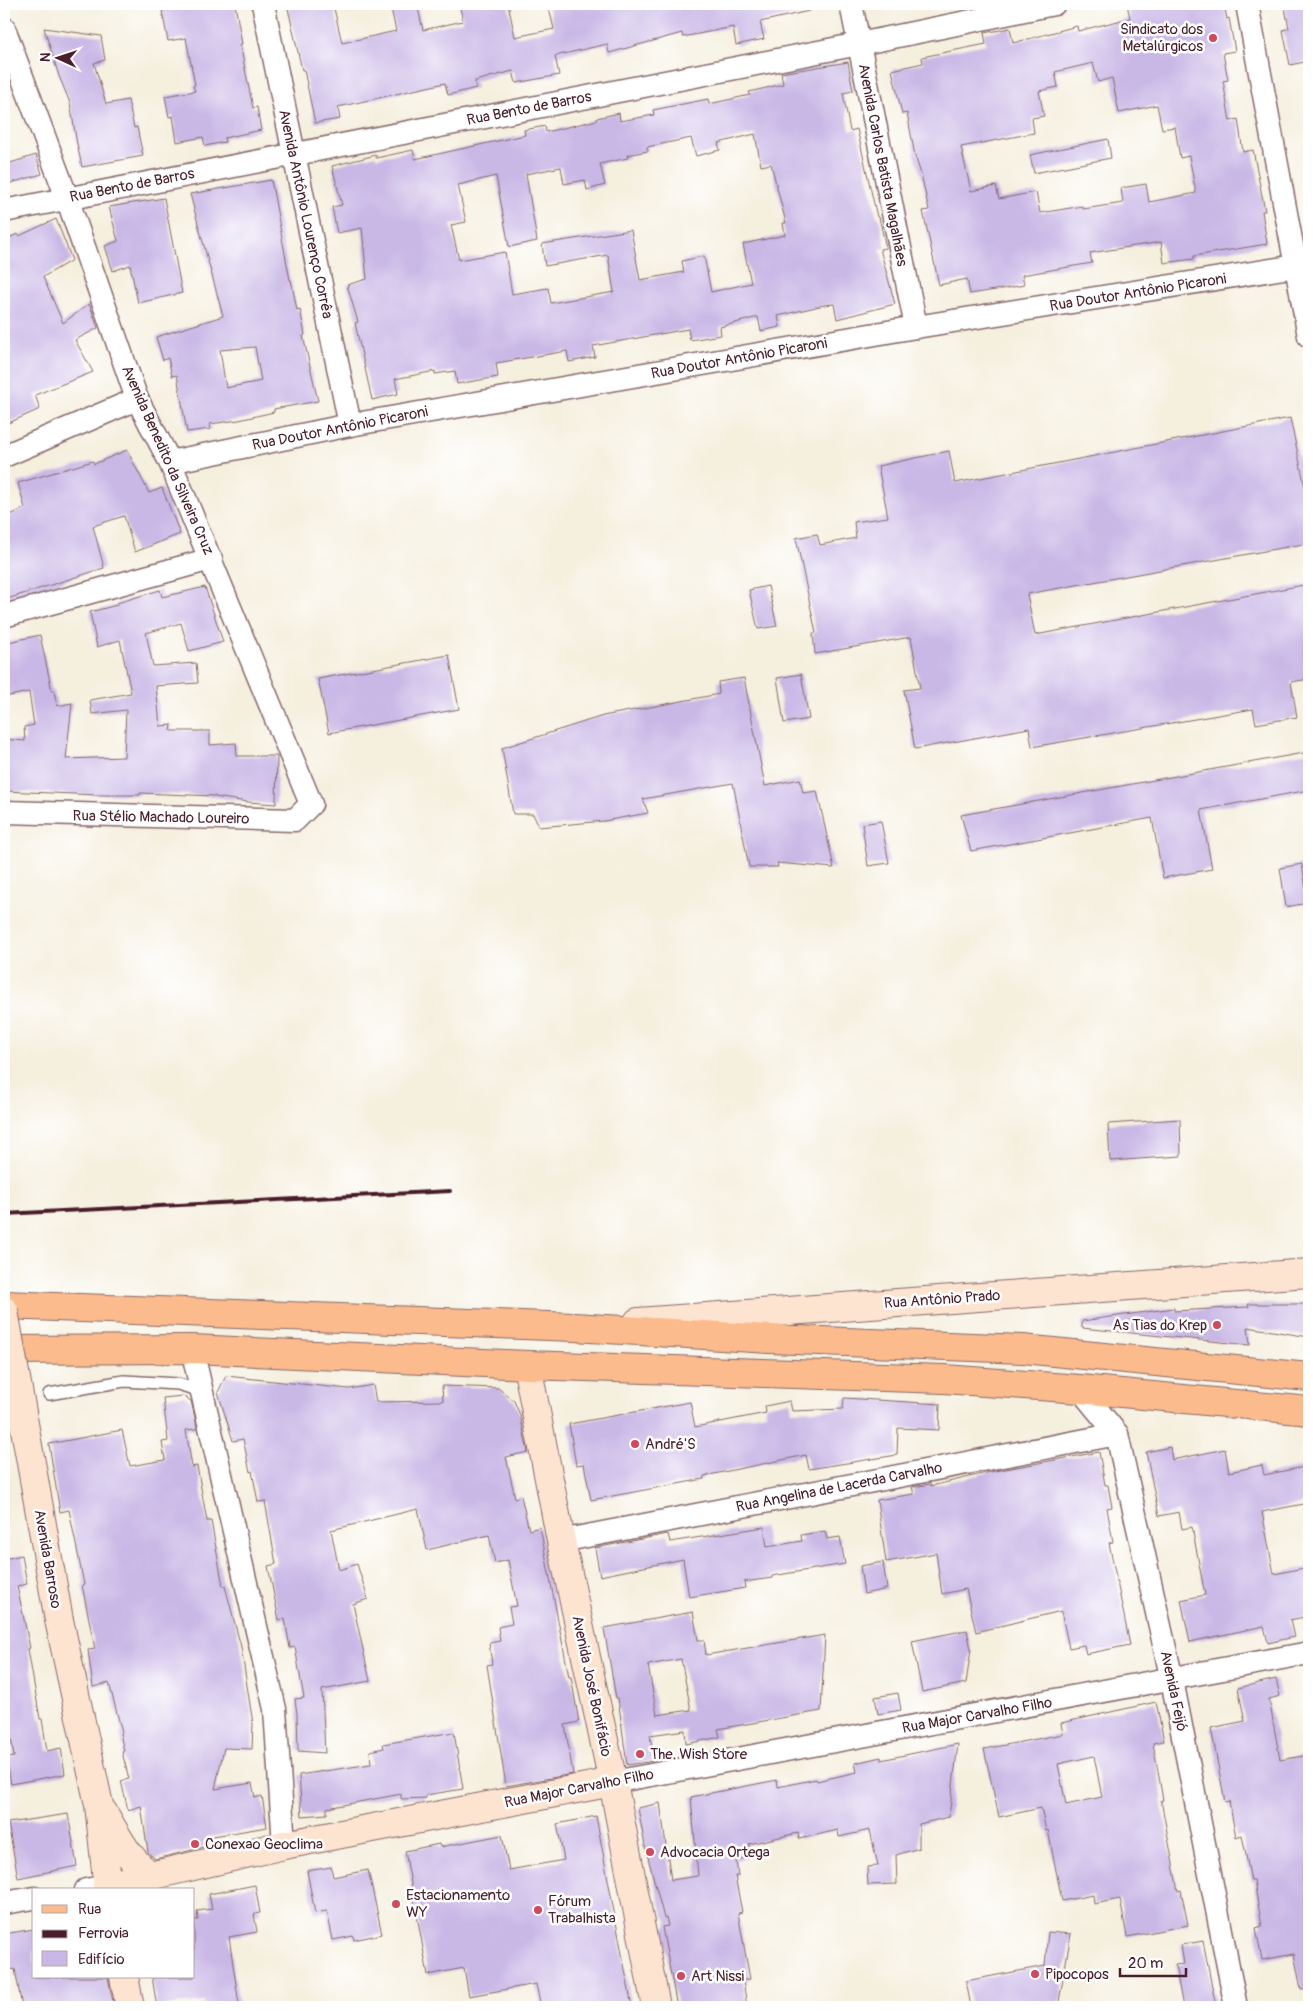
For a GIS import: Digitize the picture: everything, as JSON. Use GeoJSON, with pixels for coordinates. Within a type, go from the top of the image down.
{"type":"FeatureCollection","features":[{"type":"Feature","properties":{"kind":"main road"},"geometry":{"type":"LineString","coordinates":[[4,1305],[574,1328],[770,1340],[1023,1349],[1309,1377]]}},
{"type":"Feature","properties":{"kind":"main road"},"geometry":{"type":"LineString","coordinates":[[4,1350],[192,1349],[527,1365],[944,1379],[1080,1388],[1309,1411]]}},
{"type":"Feature","properties":{"kind":"street","name":"Avenida Antônio Lourenço Corrêa"},"geometry":{"type":"LineString","coordinates":[[264,4],[350,425]]}},
{"type":"Feature","properties":{"kind":"street","name":"Avenida Carlos Batista Magalhães"},"geometry":{"type":"LineString","coordinates":[[851,4],[916,327]]}},
{"type":"Feature","properties":{"kind":"street","name":"Rua Bento de Barros"},"geometry":{"type":"LineString","coordinates":[[4,211],[293,153],[859,44],[1054,4]]}},
{"type":"Feature","properties":{"kind":"street"},"geometry":{"type":"LineString","coordinates":[[1247,4],[1303,265],[1309,336]]}},
{"type":"Feature","properties":{"kind":"street","name":"Avenida Benedito da Silveira Cruz"},"geometry":{"type":"LineString","coordinates":[[4,28],[67,198],[137,399],[170,462],[312,804]]}},
{"type":"Feature","properties":{"kind":"street","name":"Rua Doutor Antônio Picaroni"},"geometry":{"type":"LineString","coordinates":[[170,462],[350,425],[916,327],[1303,265]]}},
{"type":"Feature","properties":{"kind":"street"},"geometry":{"type":"LineString","coordinates":[[4,456],[137,399]]}},
{"type":"Feature","properties":{"kind":"street"},"geometry":{"type":"LineString","coordinates":[[4,616],[212,560]]}},
{"type":"Feature","properties":{"kind":"street","name":"Rua Stélio Machado Loureiro"},"geometry":{"type":"LineString","coordinates":[[4,812],[295,820],[312,804]]}},
{"type":"Feature","properties":{"kind":"street","name":"Rua Antônio Prado"},"geometry":{"type":"LineString","coordinates":[[574,1328],[788,1310],[1309,1274]]}},
{"type":"Feature","properties":{"kind":"street","name":"Avenida Barroso"},"geometry":{"type":"LineString","coordinates":[[4,1311],[59,1620],[99,1805],[100,1888]]}},
{"type":"Feature","properties":{"kind":"street"},"geometry":{"type":"LineString","coordinates":[[192,1349],[275,1709],[284,1845]]}},
{"type":"Feature","properties":{"kind":"street","name":"Avenida José Bonifácio"},"geometry":{"type":"LineString","coordinates":[[527,1365],[561,1541],[613,1782],[656,2007]]}},
{"type":"Feature","properties":{"kind":"street","name":"Avenida Feijó"},"geometry":{"type":"LineString","coordinates":[[1080,1388],[1117,1434],[1172,1680],[1236,2007]]}},
{"type":"Feature","properties":{"kind":"street","name":"Rua Angelina de Lacerda Carvalho"},"geometry":{"type":"LineString","coordinates":[[561,1541],[1117,1434]]}},
{"type":"Feature","properties":{"kind":"street","name":"Rua Major Carvalho Filho"},"geometry":{"type":"LineString","coordinates":[[104,1888],[284,1845],[1309,1653]]}},
{"type":"Feature","properties":{"kind":"street","name":"Avenida Barroso"},"geometry":{"type":"LineString","coordinates":[[99,1805],[126,1852],[136,1865],[152,1877]]}},
{"type":"Feature","properties":{"kind":"street"},"geometry":{"type":"LineString","coordinates":[[4,1903],[32,1898]]}},
{"type":"Feature","properties":{"kind":"street"},"geometry":{"type":"LineString","coordinates":[[124,1978],[130,2007]]}},
{"type":"Feature","properties":{"kind":"lane"},"geometry":{"type":"LineString","coordinates":[[50,1394],[124,1381],[178,1384],[201,1391]]}},
{"type":"Feature","properties":{"kind":"building"},"geometry":{"type":"Polygon","coordinates":[[[197,4],[235,4],[242,44],[240,44],[253,108],[257,107],[261,130],[224,138],[225,142],[205,146],[203,137],[177,142],[173,116],[169,117],[165,96],[195,91],[193,86],[195,85],[186,38],[168,41],[162,11],[197,4]]]}},
{"type":"Feature","properties":{"kind":"building"},"geometry":{"type":"Polygon","coordinates":[[[287,4],[333,4],[342,43],[396,31],[390,4],[417,4],[423,30],[463,21],[459,4],[508,4],[515,37],[554,29],[548,4],[808,4],[809,11],[760,22],[764,39],[736,45],[733,27],[683,37],[682,33],[609,53],[607,44],[555,56],[559,75],[516,83],[513,71],[475,81],[476,88],[448,95],[445,83],[338,107],[340,119],[315,123],[287,4]]]}},
{"type":"Feature","properties":{"kind":"building"},"geometry":{"type":"Polygon","coordinates":[[[1127,4],[1224,4],[1227,19],[1229,18],[1235,51],[1223,53],[1228,80],[1223,81],[1230,121],[1238,119],[1243,152],[1253,150],[1265,211],[1262,211],[1267,244],[1194,256],[1194,259],[1164,263],[1161,242],[1090,253],[1092,263],[1022,275],[1024,285],[970,294],[967,279],[939,285],[923,211],[929,210],[915,156],[907,113],[902,114],[892,70],[923,63],[922,57],[986,44],[984,33],[1010,28],[1013,43],[1077,26],[1078,31],[1130,18],[1127,4]],[[1093,63],[1055,72],[1058,87],[1039,91],[1044,116],[1032,118],[1034,133],[961,147],[971,191],[996,186],[999,199],[1036,192],[1040,213],[1083,206],[1083,209],[1123,203],[1121,188],[1146,184],[1149,202],[1196,193],[1189,156],[1180,158],[1175,127],[1162,129],[1157,105],[1119,113],[1112,78],[1098,82],[1093,63]]]}},
{"type":"Feature","properties":{"kind":"building"},"geometry":{"type":"Polygon","coordinates":[[[1284,4],[1309,4],[1309,61],[1290,65],[1283,30],[1289,28],[1284,4]]]}},
{"type":"Feature","properties":{"kind":"building"},"geometry":{"type":"Polygon","coordinates":[[[44,28],[101,36],[105,60],[94,63],[106,104],[128,100],[134,128],[137,127],[143,156],[82,167],[70,103],[59,76],[44,28]]]}},
{"type":"Feature","properties":{"kind":"building"},"geometry":{"type":"Polygon","coordinates":[[[848,62],[853,91],[843,93],[850,131],[857,129],[886,248],[880,249],[895,304],[837,319],[834,304],[824,305],[778,316],[780,327],[761,331],[758,317],[720,327],[721,335],[690,340],[688,329],[593,346],[595,357],[569,362],[567,351],[496,363],[498,377],[457,384],[455,371],[435,374],[435,371],[395,379],[398,394],[372,400],[355,323],[358,322],[347,285],[367,279],[362,228],[337,233],[332,207],[342,205],[332,166],[376,155],[376,158],[413,150],[415,159],[525,135],[524,130],[545,126],[546,132],[619,113],[620,121],[654,115],[653,110],[708,99],[709,104],[750,95],[749,92],[783,84],[781,73],[848,62]],[[755,134],[718,143],[720,150],[696,156],[691,138],[647,147],[648,151],[627,155],[628,158],[600,164],[605,185],[587,190],[585,180],[564,184],[561,167],[526,174],[537,241],[509,247],[496,176],[458,185],[466,222],[451,225],[459,260],[505,252],[512,294],[548,288],[551,303],[614,292],[608,255],[545,266],[542,244],[631,230],[640,280],[684,272],[682,261],[704,256],[711,292],[751,283],[743,244],[785,235],[783,223],[786,223],[771,164],[761,166],[755,134]]]}},
{"type":"Feature","properties":{"kind":"building"},"geometry":{"type":"Polygon","coordinates":[[[1108,139],[1111,158],[1034,173],[1030,155],[1108,139]]]}},
{"type":"Feature","properties":{"kind":"building"},"geometry":{"type":"Polygon","coordinates":[[[36,155],[42,174],[4,185],[4,165],[36,155]]]}},
{"type":"Feature","properties":{"kind":"building"},"geometry":{"type":"Polygon","coordinates":[[[271,180],[290,280],[297,310],[300,309],[305,335],[303,336],[318,401],[274,409],[274,412],[239,420],[210,424],[211,429],[187,432],[177,375],[172,376],[168,358],[163,360],[156,337],[223,316],[190,194],[271,180]],[[255,347],[220,350],[226,388],[261,381],[255,347]]]}},
{"type":"Feature","properties":{"kind":"building"},"geometry":{"type":"Polygon","coordinates":[[[164,198],[182,293],[138,303],[130,265],[113,271],[105,246],[118,241],[109,207],[164,198]]]}},
{"type":"Feature","properties":{"kind":"building"},"geometry":{"type":"Polygon","coordinates":[[[56,219],[72,260],[43,277],[63,323],[89,304],[98,328],[75,340],[93,372],[35,395],[40,409],[4,425],[4,240],[18,234],[19,236],[56,219]]]}},
{"type":"Feature","properties":{"kind":"building"},"geometry":{"type":"Polygon","coordinates":[[[1290,418],[1309,505],[1309,543],[1027,594],[1035,635],[1309,584],[1309,679],[1291,682],[1297,717],[1256,724],[1253,709],[1032,747],[1029,728],[915,749],[904,690],[920,688],[911,637],[815,654],[813,633],[816,633],[796,538],[817,534],[820,545],[856,538],[854,522],[888,517],[878,466],[949,451],[955,483],[1290,418]]]}},
{"type":"Feature","properties":{"kind":"building"},"geometry":{"type":"Polygon","coordinates":[[[127,450],[149,493],[162,488],[180,534],[135,552],[124,516],[93,526],[104,568],[4,600],[4,518],[25,508],[18,483],[93,461],[94,464],[127,450]]]}},
{"type":"Feature","properties":{"kind":"building"},"geometry":{"type":"Polygon","coordinates":[[[768,586],[777,626],[758,629],[749,590],[768,586]]]}},
{"type":"Feature","properties":{"kind":"building"},"geometry":{"type":"Polygon","coordinates":[[[205,587],[223,642],[189,651],[181,623],[146,633],[153,666],[196,663],[198,683],[156,686],[160,726],[172,725],[171,731],[210,731],[210,745],[236,743],[237,756],[277,756],[276,804],[248,802],[215,796],[140,793],[140,795],[98,795],[4,791],[4,739],[25,741],[24,727],[34,725],[29,692],[4,697],[4,643],[40,635],[57,706],[72,703],[66,759],[124,757],[126,710],[92,714],[90,700],[131,693],[120,640],[97,647],[90,612],[160,590],[162,597],[205,587]]]}},
{"type":"Feature","properties":{"kind":"building"},"geometry":{"type":"Polygon","coordinates":[[[449,655],[459,709],[329,733],[318,679],[449,655]]]}},
{"type":"Feature","properties":{"kind":"building"},"geometry":{"type":"Polygon","coordinates":[[[801,674],[809,719],[784,723],[777,678],[801,674]]]}},
{"type":"Feature","properties":{"kind":"building"},"geometry":{"type":"Polygon","coordinates":[[[744,678],[765,786],[800,779],[803,793],[817,791],[834,868],[777,863],[778,867],[749,867],[733,783],[643,799],[648,813],[604,821],[539,827],[533,814],[513,814],[502,748],[603,716],[719,694],[718,682],[744,678]]]}},
{"type":"Feature","properties":{"kind":"building"},"geometry":{"type":"Polygon","coordinates":[[[1309,752],[1309,790],[1201,810],[1212,869],[1163,878],[1152,818],[971,851],[961,815],[1309,752]]]}},
{"type":"Feature","properties":{"kind":"building"},"geometry":{"type":"Polygon","coordinates":[[[881,821],[889,863],[868,866],[862,824],[881,821]]]}},
{"type":"Feature","properties":{"kind":"building"},"geometry":{"type":"Polygon","coordinates":[[[1302,864],[1308,903],[1286,907],[1280,868],[1302,864]]]}},
{"type":"Feature","properties":{"kind":"building"},"geometry":{"type":"Polygon","coordinates":[[[1180,1119],[1181,1156],[1110,1161],[1108,1124],[1180,1119]]]}},
{"type":"Feature","properties":{"kind":"building"},"geometry":{"type":"Polygon","coordinates":[[[1248,1304],[1309,1304],[1309,1337],[1248,1327],[1250,1345],[1082,1328],[1082,1321],[1174,1308],[1174,1311],[1249,1307],[1248,1304]]]}},
{"type":"Feature","properties":{"kind":"building"},"geometry":{"type":"Polygon","coordinates":[[[226,1376],[349,1389],[373,1385],[376,1402],[443,1401],[442,1386],[498,1388],[514,1401],[520,1415],[528,1452],[506,1457],[515,1498],[521,1496],[529,1530],[540,1527],[579,1722],[565,1725],[573,1774],[506,1786],[487,1665],[492,1664],[489,1643],[500,1641],[498,1627],[512,1624],[509,1607],[517,1606],[508,1560],[495,1563],[489,1535],[427,1550],[418,1509],[331,1530],[339,1570],[357,1564],[368,1599],[353,1604],[370,1681],[322,1690],[325,1753],[298,1751],[295,1699],[304,1698],[295,1647],[290,1648],[285,1619],[279,1620],[268,1566],[276,1564],[265,1501],[258,1502],[243,1439],[233,1441],[218,1392],[226,1376]]]}},
{"type":"Feature","properties":{"kind":"building"},"geometry":{"type":"Polygon","coordinates":[[[183,1396],[191,1401],[197,1427],[197,1429],[186,1430],[192,1467],[197,1466],[207,1521],[211,1521],[223,1586],[225,1586],[241,1647],[253,1724],[252,1749],[224,1748],[215,1789],[252,1783],[255,1798],[262,1796],[267,1827],[208,1837],[209,1846],[155,1859],[148,1852],[141,1806],[128,1810],[121,1781],[129,1779],[122,1752],[124,1751],[120,1733],[122,1732],[109,1683],[93,1687],[88,1650],[95,1649],[82,1585],[84,1584],[69,1510],[60,1512],[49,1444],[122,1430],[130,1466],[165,1460],[162,1442],[168,1441],[163,1398],[183,1396]]]}},
{"type":"Feature","properties":{"kind":"building"},"geometry":{"type":"Polygon","coordinates":[[[844,1398],[940,1404],[939,1430],[898,1428],[897,1455],[809,1469],[806,1455],[704,1476],[704,1479],[591,1500],[584,1464],[576,1465],[569,1424],[690,1402],[695,1427],[766,1413],[765,1406],[790,1401],[792,1411],[843,1409],[844,1398]]]}},
{"type":"Feature","properties":{"kind":"building"},"geometry":{"type":"Polygon","coordinates":[[[1170,1447],[1172,1460],[1225,1449],[1229,1472],[1262,1465],[1264,1475],[1309,1466],[1309,1503],[1262,1512],[1274,1574],[1309,1567],[1309,1616],[1290,1620],[1294,1637],[1268,1643],[1264,1626],[1190,1642],[1181,1600],[1205,1595],[1192,1527],[1182,1529],[1179,1512],[1159,1516],[1146,1452],[1170,1447]]]}},
{"type":"Feature","properties":{"kind":"building"},"geometry":{"type":"Polygon","coordinates":[[[1099,1452],[1105,1485],[1108,1485],[1112,1507],[1107,1508],[1113,1542],[1109,1543],[1130,1645],[1086,1654],[1084,1645],[1069,1648],[1061,1611],[976,1632],[966,1589],[942,1594],[936,1553],[886,1562],[877,1500],[914,1494],[912,1487],[931,1484],[931,1486],[995,1471],[1099,1452]]]}},
{"type":"Feature","properties":{"kind":"building"},"geometry":{"type":"Polygon","coordinates":[[[764,1527],[767,1547],[802,1541],[801,1535],[825,1531],[827,1539],[840,1537],[845,1564],[772,1576],[772,1578],[744,1582],[745,1588],[689,1597],[683,1559],[600,1576],[595,1548],[668,1534],[670,1542],[764,1527]]]}},
{"type":"Feature","properties":{"kind":"building"},"geometry":{"type":"Polygon","coordinates":[[[22,1555],[27,1584],[17,1586],[30,1648],[28,1649],[40,1719],[42,1719],[47,1751],[61,1748],[65,1774],[11,1784],[6,1758],[14,1757],[8,1717],[4,1718],[4,1559],[22,1555]]]}},
{"type":"Feature","properties":{"kind":"building"},"geometry":{"type":"Polygon","coordinates":[[[883,1562],[887,1589],[864,1594],[860,1566],[883,1562]]]}},
{"type":"Feature","properties":{"kind":"building"},"geometry":{"type":"Polygon","coordinates":[[[693,1612],[698,1640],[704,1640],[706,1655],[825,1635],[821,1711],[718,1729],[720,1737],[686,1744],[685,1730],[650,1735],[654,1761],[627,1765],[618,1698],[616,1698],[604,1628],[693,1612]],[[681,1659],[648,1665],[657,1715],[691,1710],[681,1659]]]}},
{"type":"Feature","properties":{"kind":"building"},"geometry":{"type":"Polygon","coordinates":[[[967,1630],[971,1649],[966,1683],[922,1692],[912,1641],[967,1630]]]}},
{"type":"Feature","properties":{"kind":"building"},"geometry":{"type":"Polygon","coordinates":[[[1276,1679],[1280,1696],[1269,1699],[1280,1760],[1309,1755],[1309,1988],[1301,1989],[1294,1954],[1262,1960],[1256,1928],[1262,1926],[1254,1881],[1251,1881],[1242,1835],[1236,1837],[1229,1801],[1225,1802],[1211,1728],[1245,1721],[1238,1688],[1276,1679]]]}},
{"type":"Feature","properties":{"kind":"building"},"geometry":{"type":"Polygon","coordinates":[[[898,1693],[901,1710],[878,1714],[875,1697],[898,1693]]]}},
{"type":"Feature","properties":{"kind":"building"},"geometry":{"type":"Polygon","coordinates":[[[1156,1702],[1164,1741],[1153,1743],[1163,1800],[1161,1800],[1178,1891],[1181,1890],[1188,1925],[1127,1937],[1120,1899],[1094,1904],[1093,1895],[1062,1901],[1048,1830],[1046,1831],[1041,1808],[999,1817],[984,1749],[1063,1734],[1061,1723],[1156,1702]],[[1094,1756],[1058,1764],[1066,1805],[1102,1797],[1094,1756]]]}},
{"type":"Feature","properties":{"kind":"building"},"geometry":{"type":"Polygon","coordinates":[[[454,1732],[463,1789],[426,1795],[426,1798],[401,1799],[401,1794],[327,1808],[327,1814],[302,1816],[299,1775],[371,1764],[370,1751],[384,1748],[383,1744],[454,1732]]]}},
{"type":"Feature","properties":{"kind":"building"},"geometry":{"type":"Polygon","coordinates":[[[958,1744],[949,1817],[919,1824],[919,1848],[896,1855],[897,1884],[868,1885],[867,1867],[878,1866],[870,1830],[839,1837],[838,1830],[799,1839],[798,1833],[749,1844],[747,1858],[736,1860],[738,1876],[735,1876],[742,1912],[738,1913],[750,1979],[743,1980],[747,2007],[677,2007],[662,1927],[668,1926],[666,1917],[664,1918],[645,1846],[638,1808],[660,1803],[671,1880],[698,1876],[691,1797],[777,1780],[778,1787],[816,1779],[817,1781],[857,1772],[855,1763],[881,1757],[881,1760],[958,1744]]]}},
{"type":"Feature","properties":{"kind":"building"},"geometry":{"type":"Polygon","coordinates":[[[68,1814],[77,1866],[18,1878],[8,1823],[68,1814]]]}},
{"type":"Feature","properties":{"kind":"building"},"geometry":{"type":"Polygon","coordinates":[[[596,1816],[632,2007],[541,2007],[536,1984],[469,1996],[464,1968],[428,1975],[405,1851],[439,1844],[440,1847],[502,1835],[509,1870],[564,1860],[557,1824],[596,1816]]]}},
{"type":"Feature","properties":{"kind":"building"},"geometry":{"type":"Polygon","coordinates":[[[331,1867],[333,1877],[368,1870],[382,1934],[354,1940],[353,1936],[333,1940],[327,1911],[315,1913],[307,1871],[331,1867]]]}},
{"type":"Feature","properties":{"kind":"building"},"geometry":{"type":"Polygon","coordinates":[[[255,1885],[260,1913],[254,1914],[257,1932],[229,1937],[239,2005],[205,2007],[204,2002],[157,2007],[152,1978],[195,1978],[195,1920],[198,1920],[197,1911],[212,1909],[209,1894],[255,1885]]]}},
{"type":"Feature","properties":{"kind":"building"},"geometry":{"type":"Polygon","coordinates":[[[32,1929],[32,1978],[108,1978],[114,2007],[22,2007],[15,1969],[4,1971],[4,1934],[32,1929]]]}},
{"type":"Feature","properties":{"kind":"building","name":"Pipocopos"},"geometry":{"type":"Polygon","coordinates":[[[1048,1932],[1071,1934],[1058,2007],[971,2007],[966,1981],[1045,1966],[1048,1932]]]}},
{"type":"Feature","properties":{"kind":"building"},"geometry":{"type":"Polygon","coordinates":[[[1203,1941],[1216,2007],[1183,2007],[1175,1965],[1184,1964],[1181,1945],[1203,1941]]]}},
{"type":"Feature","properties":{"kind":"railway"},"geometry":{"type":"LineString","coordinates":[[4,1214],[450,1191]]}},
{"type":"Feature","properties":{"kind":"place","name":"Sindicato dos Metalúrgicos"},"geometry":{"type":"Point","coordinates":[1213,38]}},
{"type":"Feature","properties":{"kind":"place","name":"As Tias do Krep"},"geometry":{"type":"Point","coordinates":[1217,1325]}},
{"type":"Feature","properties":{"kind":"place","name":"André'S"},"geometry":{"type":"Point","coordinates":[635,1444]}},
{"type":"Feature","properties":{"kind":"place","name":"The. Wish Store"},"geometry":{"type":"Point","coordinates":[640,1754]}},
{"type":"Feature","properties":{"kind":"place","name":"Conexao Geoclima"},"geometry":{"type":"Point","coordinates":[195,1844]}},
{"type":"Feature","properties":{"kind":"place","name":"Advocacia Ortega"},"geometry":{"type":"Point","coordinates":[650,1852]}},
{"type":"Feature","properties":{"kind":"place","name":"Estacionamento WY"},"geometry":{"type":"Point","coordinates":[396,1904]}},
{"type":"Feature","properties":{"kind":"place","name":"Fórum Trabalhista"},"geometry":{"type":"Point","coordinates":[538,1910]}},
{"type":"Feature","properties":{"kind":"place","name":"Pipocopos"},"geometry":{"type":"Point","coordinates":[1035,1974]}},
{"type":"Feature","properties":{"kind":"place","name":"Art Nissi"},"geometry":{"type":"Point","coordinates":[681,1976]}}]}
